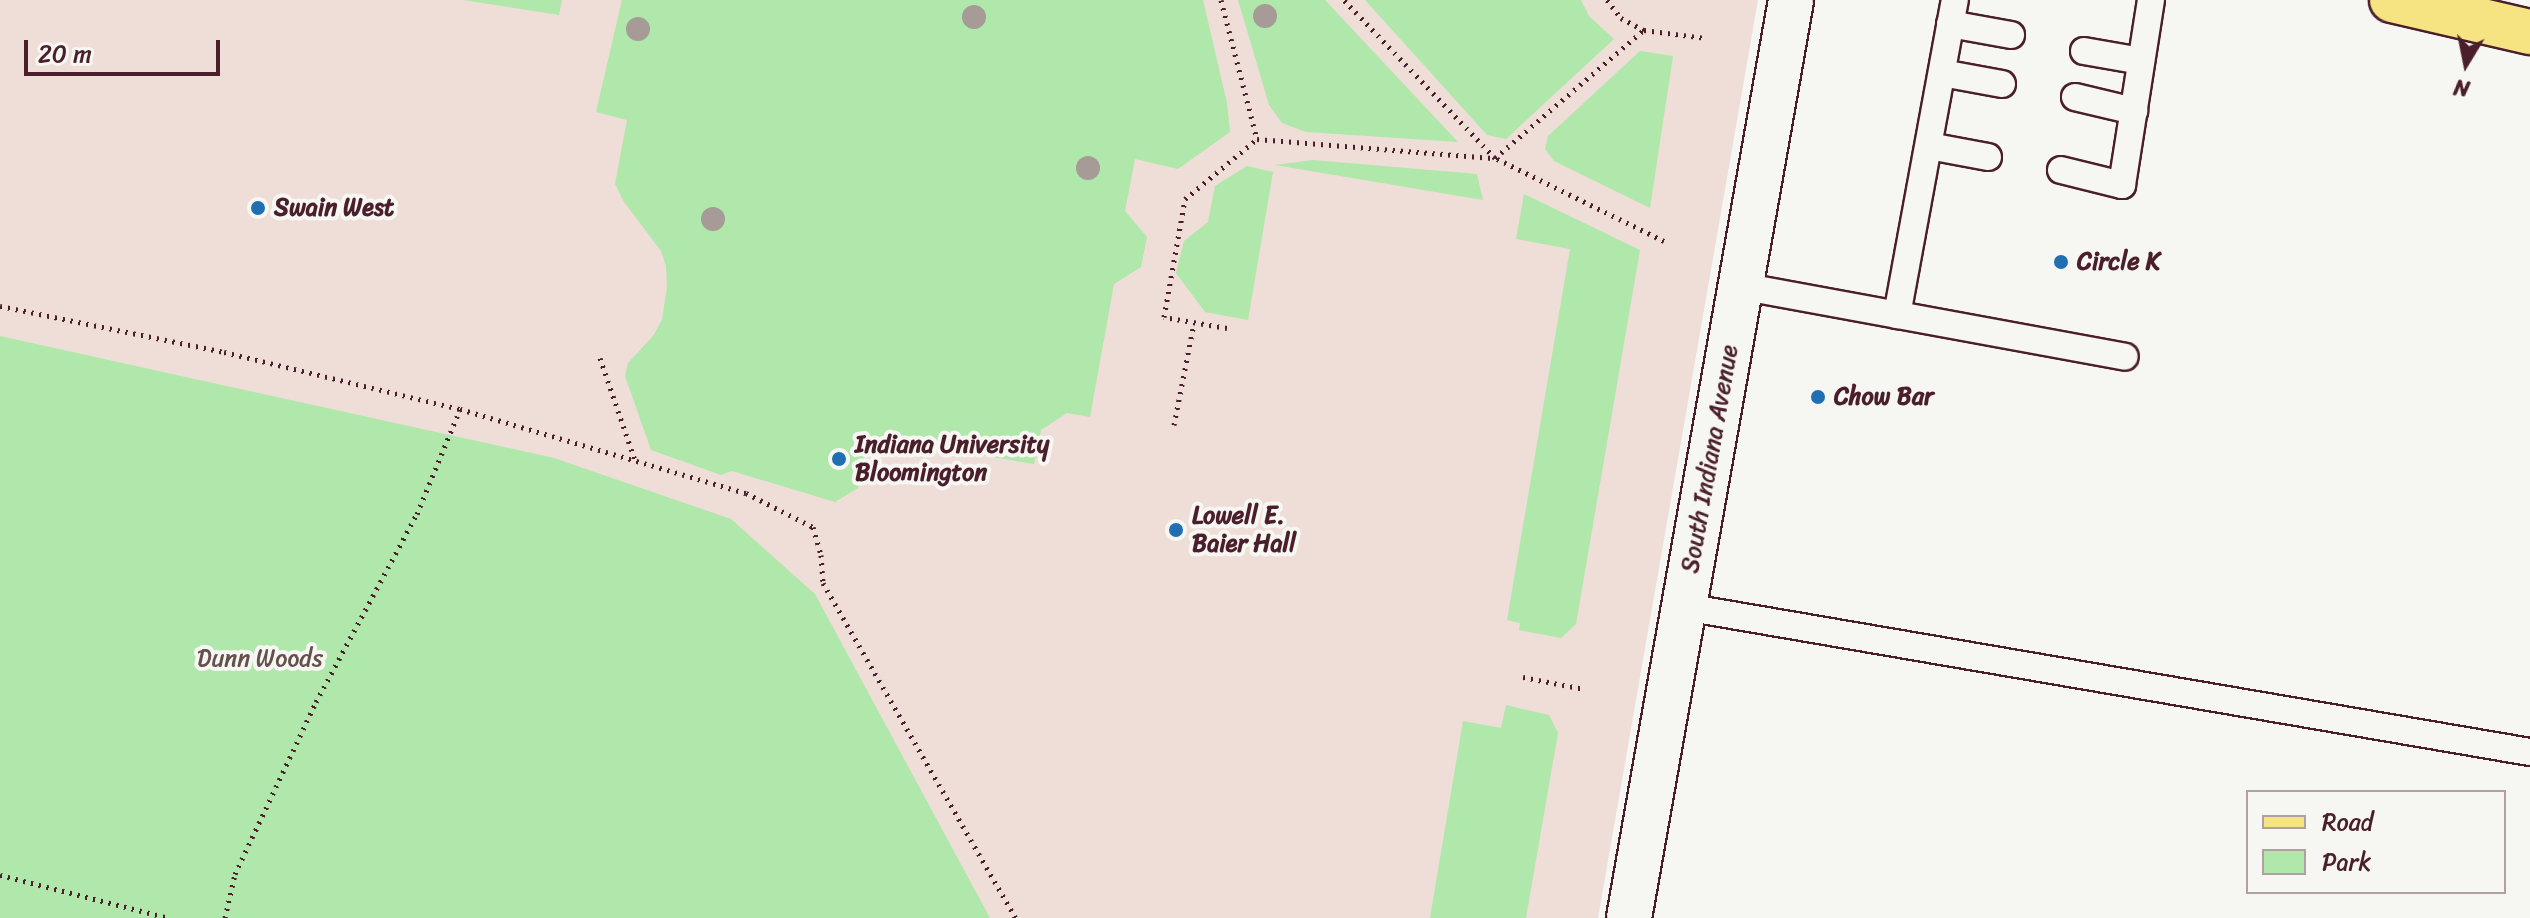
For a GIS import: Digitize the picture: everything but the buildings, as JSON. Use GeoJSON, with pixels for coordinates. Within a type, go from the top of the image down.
{"type":"FeatureCollection","features":[{"type":"Feature","properties":{"kind":"main road"},"geometry":{"type":"LineString","coordinates":[[2392,0],[2530,32]]}},
{"type":"Feature","properties":{"kind":"street","name":"South Indiana Avenue"},"geometry":{"type":"LineString","coordinates":[[1629,918],[1791,0]]}},
{"type":"Feature","properties":{"kind":"lane"},"geometry":{"type":"LineString","coordinates":[[2061,170],[2122,185],[2151,0]]}},
{"type":"Feature","properties":{"kind":"lane"},"geometry":{"type":"LineString","coordinates":[[1897,315],[1953,12],[2011,35]]}},
{"type":"Feature","properties":{"kind":"lane"},"geometry":{"type":"LineString","coordinates":[[2084,51],[2141,61]]}},
{"type":"Feature","properties":{"kind":"lane"},"geometry":{"type":"LineString","coordinates":[[1942,73],[2002,84]]}},
{"type":"Feature","properties":{"kind":"lane"},"geometry":{"type":"LineString","coordinates":[[2075,97],[2134,111]]}},
{"type":"Feature","properties":{"kind":"lane"},"geometry":{"type":"LineString","coordinates":[[1929,146],[1988,157]]}},
{"type":"Feature","properties":{"kind":"lane"},"geometry":{"type":"LineString","coordinates":[[1740,286],[2125,357]]}},
{"type":"Feature","properties":{"kind":"lane"},"geometry":{"type":"LineString","coordinates":[[1685,607],[2530,752]]}},
{"type":"Feature","properties":{"kind":"path"},"geometry":{"type":"LineString","coordinates":[[1221,0],[1257,139]]}},
{"type":"Feature","properties":{"kind":"path"},"geometry":{"type":"LineString","coordinates":[[1344,0],[1495,158],[1664,241]]}},
{"type":"Feature","properties":{"kind":"path"},"geometry":{"type":"LineString","coordinates":[[1607,0],[1621,18],[1644,30],[1706,38]]}},
{"type":"Feature","properties":{"kind":"path"},"geometry":{"type":"LineString","coordinates":[[1227,328],[1164,317],[1185,199],[1257,139],[1495,158],[1644,30]]}},
{"type":"Feature","properties":{"kind":"path"},"geometry":{"type":"LineString","coordinates":[[0,306],[224,352],[460,409],[746,493],[813,527],[821,555],[823,583],[1016,918]]}},
{"type":"Feature","properties":{"kind":"path"},"geometry":{"type":"LineString","coordinates":[[1174,425],[1194,323]]}},
{"type":"Feature","properties":{"kind":"path"},"geometry":{"type":"LineString","coordinates":[[600,358],[636,463]]}},
{"type":"Feature","properties":{"kind":"path"},"geometry":{"type":"LineString","coordinates":[[225,918],[235,874],[316,702],[417,514],[460,409]]}},
{"type":"Feature","properties":{"kind":"path"},"geometry":{"type":"LineString","coordinates":[[1523,677],[1584,689]]}},
{"type":"Feature","properties":{"kind":"path"},"geometry":{"type":"LineString","coordinates":[[0,875],[169,918]]}},
{"type":"Feature","properties":{"kind":"shaded area","name":"Indiana University Bloomington"},"geometry":{"type":"Polygon","coordinates":[[[0,0],[1758,0],[1598,918],[0,918],[0,0]]]}},
{"type":"Feature","properties":{"kind":"green space"},"geometry":{"type":"Polygon","coordinates":[[[463,0],[562,0],[559,15],[463,0]]]}},
{"type":"Feature","properties":{"kind":"green space"},"geometry":{"type":"Polygon","coordinates":[[[622,0],[1203,0],[1227,103],[1230,132],[1178,169],[1135,159],[1125,211],[1147,237],[1141,267],[1114,284],[1090,417],[1067,413],[1041,430],[1034,464],[892,440],[864,458],[858,488],[835,502],[732,471],[721,475],[651,450],[625,376],[628,363],[653,336],[662,320],[667,287],[666,266],[661,251],[624,202],[615,184],[627,120],[596,112],[622,0]]]}},
{"type":"Feature","properties":{"kind":"green space"},"geometry":{"type":"Polygon","coordinates":[[[1238,0],[1325,0],[1458,142],[1306,132],[1282,123],[1269,105],[1238,0]]]}},
{"type":"Feature","properties":{"kind":"green space"},"geometry":{"type":"Polygon","coordinates":[[[1365,0],[1581,0],[1589,16],[1614,39],[1506,139],[1487,135],[1365,0]]]}},
{"type":"Feature","properties":{"kind":"green space"},"geometry":{"type":"Polygon","coordinates":[[[1640,51],[1673,56],[1650,208],[1554,161],[1545,149],[1548,136],[1640,51]]]}},
{"type":"Feature","properties":{"kind":"green space"},"geometry":{"type":"Polygon","coordinates":[[[1313,160],[1477,174],[1483,200],[1275,165],[1313,160]]]}},
{"type":"Feature","properties":{"kind":"green space"},"geometry":{"type":"Polygon","coordinates":[[[1247,166],[1273,172],[1248,320],[1205,312],[1176,273],[1184,241],[1208,222],[1215,186],[1247,166]]]}},
{"type":"Feature","properties":{"kind":"green space"},"geometry":{"type":"Polygon","coordinates":[[[1524,194],[1640,250],[1576,624],[1561,638],[1519,630],[1520,623],[1507,620],[1570,249],[1516,239],[1524,194]]]}},
{"type":"Feature","properties":{"kind":"green space","name":"Dunn Woods"},"geometry":{"type":"Polygon","coordinates":[[[0,336],[554,458],[731,519],[815,594],[990,918],[0,918],[0,336]]]}},
{"type":"Feature","properties":{"kind":"green space"},"geometry":{"type":"Polygon","coordinates":[[[1506,705],[1549,715],[1558,733],[1526,918],[1430,918],[1463,721],[1501,728],[1506,705]]]}},
{"type":"Feature","properties":{"kind":"place","name":"Swain West"},"geometry":{"type":"Point","coordinates":[258,208]}},
{"type":"Feature","properties":{"kind":"place","name":"Circle K"},"geometry":{"type":"Point","coordinates":[2061,262]}},
{"type":"Feature","properties":{"kind":"place","name":"Chow Bar"},"geometry":{"type":"Point","coordinates":[1818,397]}},
{"type":"Feature","properties":{"kind":"place","name":"Indiana University Bloomington"},"geometry":{"type":"Point","coordinates":[839,459]}},
{"type":"Feature","properties":{"kind":"place","name":"Lowell E. Baier Hall"},"geometry":{"type":"Point","coordinates":[1176,530]}}]}
